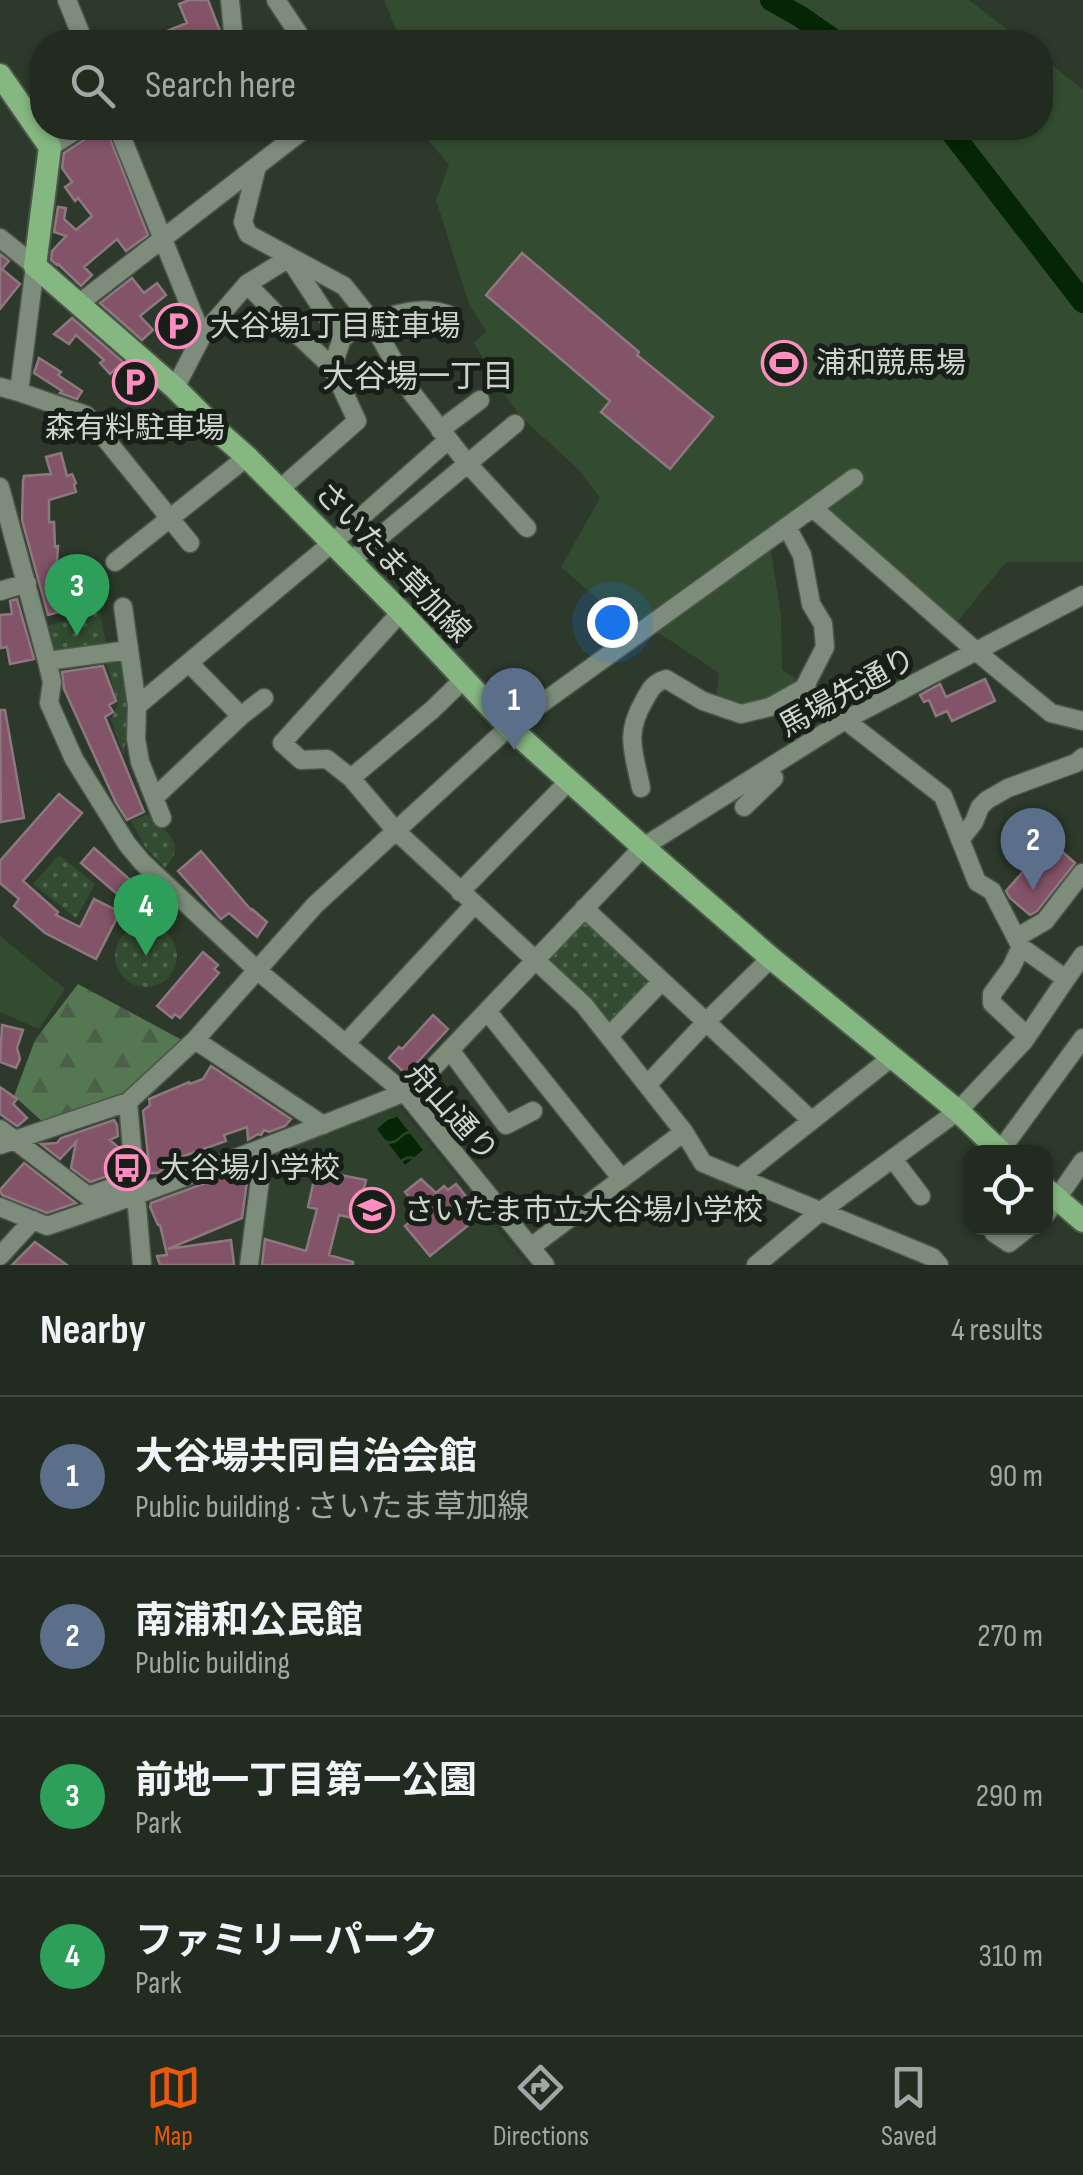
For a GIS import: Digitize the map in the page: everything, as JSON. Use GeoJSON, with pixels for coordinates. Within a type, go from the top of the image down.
{"type":"FeatureCollection","features":[{"type":"Feature","properties":{"kind":"main road"},"geometry":{"type":"LineString","coordinates":[[0,75],[30,119]]}},
{"type":"Feature","properties":{"kind":"main road"},"geometry":{"type":"LineString","coordinates":[[35,266],[50,148],[45,140]]}},
{"type":"Feature","properties":{"kind":"main road","name":"さいたま草加線"},"geometry":{"type":"LineString","coordinates":[[35,266],[247,456],[510,727],[643,847],[994,1145]]}},
{"type":"Feature","properties":{"kind":"main road"},"geometry":{"type":"LineString","coordinates":[[1053,1202],[1083,1220]]}},
{"type":"Feature","properties":{"kind":"street"},"geometry":{"type":"LineString","coordinates":[[67,0],[79,30]]}},
{"type":"Feature","properties":{"kind":"street"},"geometry":{"type":"LineString","coordinates":[[230,0],[233,30]]}},
{"type":"Feature","properties":{"kind":"street"},"geometry":{"type":"LineString","coordinates":[[276,0],[296,30]]}},
{"type":"Feature","properties":{"kind":"street"},"geometry":{"type":"LineString","coordinates":[[50,148],[62,140]]}},
{"type":"Feature","properties":{"kind":"street"},"geometry":{"type":"LineString","coordinates":[[123,140],[202,336]]}},
{"type":"Feature","properties":{"kind":"street"},"geometry":{"type":"LineString","coordinates":[[78,305],[291,140]]}},
{"type":"Feature","properties":{"kind":"street"},"geometry":{"type":"LineString","coordinates":[[257,166],[243,222],[248,234],[344,286],[369,319],[412,394],[467,464],[527,528]]}},
{"type":"Feature","properties":{"kind":"street"},"geometry":{"type":"LineString","coordinates":[[0,238],[35,266],[19,392]]}},
{"type":"Feature","properties":{"kind":"street"},"geometry":{"type":"LineString","coordinates":[[175,388],[202,336],[247,284],[289,258]]}},
{"type":"Feature","properties":{"kind":"street"},"geometry":{"type":"LineString","coordinates":[[289,258],[342,339]]}},
{"type":"Feature","properties":{"kind":"street"},"geometry":{"type":"LineString","coordinates":[[247,284],[332,367],[358,421],[280,489]]}},
{"type":"Feature","properties":{"kind":"street"},"geometry":{"type":"LineString","coordinates":[[332,367],[342,339],[369,319],[415,310],[449,315]]}},
{"type":"Feature","properties":{"kind":"street"},"geometry":{"type":"LineString","coordinates":[[0,387],[86,415],[190,542]]}},
{"type":"Feature","properties":{"kind":"street"},"geometry":{"type":"LineString","coordinates":[[137,706],[332,543],[480,400]]}},
{"type":"Feature","properties":{"kind":"street"},"geometry":{"type":"LineString","coordinates":[[351,561],[515,424]]}},
{"type":"Feature","properties":{"kind":"street"},"geometry":{"type":"LineString","coordinates":[[115,562],[247,456]]}},
{"type":"Feature","properties":{"kind":"street"},"geometry":{"type":"LineString","coordinates":[[5,1138],[128,1102],[195,1040],[316,905],[510,727],[854,478]]}},
{"type":"Feature","properties":{"kind":"street","name":"舟山通り"},"geometry":{"type":"LineString","coordinates":[[0,487],[52,682],[50,703],[74,759],[127,844],[258,971],[405,1094],[545,1265]]}},
{"type":"Feature","properties":{"kind":"street"},"geometry":{"type":"LineString","coordinates":[[814,508],[1051,713],[1083,721]]}},
{"type":"Feature","properties":{"kind":"street"},"geometry":{"type":"LineString","coordinates":[[641,788],[630,737],[633,719],[655,683],[666,679],[703,701],[740,714],[770,706],[804,688],[825,647],[823,624],[811,604],[802,554],[787,527]]}},
{"type":"Feature","properties":{"kind":"street"},"geometry":{"type":"LineString","coordinates":[[0,591],[27,582]]}},
{"type":"Feature","properties":{"kind":"street","name":"馬場先通り"},"geometry":{"type":"LineString","coordinates":[[405,1094],[643,847],[845,720],[1083,594]]}},
{"type":"Feature","properties":{"kind":"street"},"geometry":{"type":"LineString","coordinates":[[124,607],[137,706],[136,740],[140,762],[162,818]]}},
{"type":"Feature","properties":{"kind":"street"},"geometry":{"type":"LineString","coordinates":[[400,612],[282,744],[301,760],[328,759],[351,778],[396,831],[584,1005],[684,1132],[703,1163],[931,1262]]}},
{"type":"Feature","properties":{"kind":"street"},"geometry":{"type":"LineString","coordinates":[[47,661],[129,650]]}},
{"type":"Feature","properties":{"kind":"street"},"geometry":{"type":"LineString","coordinates":[[190,663],[241,716]]}},
{"type":"Feature","properties":{"kind":"street"},"geometry":{"type":"LineString","coordinates":[[351,778],[464,679]]}},
{"type":"Feature","properties":{"kind":"street"},"geometry":{"type":"LineString","coordinates":[[804,688],[943,796],[977,882],[992,892],[1018,942],[1066,979]]}},
{"type":"Feature","properties":{"kind":"street"},"geometry":{"type":"LineString","coordinates":[[155,797],[264,698]]}},
{"type":"Feature","properties":{"kind":"street"},"geometry":{"type":"LineString","coordinates":[[960,840],[987,800],[1083,757]]}},
{"type":"Feature","properties":{"kind":"street"},"geometry":{"type":"LineString","coordinates":[[744,807],[774,778],[767,769]]}},
{"type":"Feature","properties":{"kind":"street"},"geometry":{"type":"LineString","coordinates":[[346,1043],[570,780]]}},
{"type":"Feature","properties":{"kind":"street"},"geometry":{"type":"LineString","coordinates":[[1027,1036],[992,1003],[992,994],[1011,968],[1018,942],[1044,921],[1082,874]]}},
{"type":"Feature","properties":{"kind":"street"},"geometry":{"type":"LineString","coordinates":[[584,908],[812,1120]]}},
{"type":"Feature","properties":{"kind":"street"},"geometry":{"type":"LineString","coordinates":[[756,1265],[821,1211],[958,1111],[1027,1036],[1083,955]]}},
{"type":"Feature","properties":{"kind":"street"},"geometry":{"type":"LineString","coordinates":[[647,1085],[772,958]]}},
{"type":"Feature","properties":{"kind":"street"},"geometry":{"type":"LineString","coordinates":[[609,1036],[662,981]]}},
{"type":"Feature","properties":{"kind":"street"},"geometry":{"type":"LineString","coordinates":[[487,1011],[622,1179]]}},
{"type":"Feature","properties":{"kind":"street"},"geometry":{"type":"LineString","coordinates":[[1006,1145],[1083,1038]]}},
{"type":"Feature","properties":{"kind":"street"},"geometry":{"type":"LineString","coordinates":[[195,1040],[323,1125]]}},
{"type":"Feature","properties":{"kind":"street"},"geometry":{"type":"LineString","coordinates":[[450,1050],[506,1125],[534,1111]]}},
{"type":"Feature","properties":{"kind":"street"},"geometry":{"type":"LineString","coordinates":[[739,1178],[892,1058]]}},
{"type":"Feature","properties":{"kind":"street"},"geometry":{"type":"LineString","coordinates":[[0,1206],[47,1226],[136,1188],[264,1149],[405,1094]]}},
{"type":"Feature","properties":{"kind":"street"},"geometry":{"type":"LineString","coordinates":[[128,1102],[142,1265]]}},
{"type":"Feature","properties":{"kind":"street"},"geometry":{"type":"LineString","coordinates":[[531,1247],[684,1132]]}},
{"type":"Feature","properties":{"kind":"street"},"geometry":{"type":"LineString","coordinates":[[5,1138],[88,1196],[136,1188]]}},
{"type":"Feature","properties":{"kind":"street"},"geometry":{"type":"LineString","coordinates":[[249,1265],[264,1149]]}},
{"type":"Feature","properties":{"kind":"street"},"geometry":{"type":"LineString","coordinates":[[893,1158],[921,1196]]}},
{"type":"Feature","properties":{"kind":"street"},"geometry":{"type":"LineString","coordinates":[[1053,1195],[1083,1161]]}},
{"type":"Feature","properties":{"kind":"street"},"geometry":{"type":"LineString","coordinates":[[0,1256],[33,1220]]}},
{"type":"Feature","properties":{"kind":"street"},"geometry":{"type":"LineString","coordinates":[[997,1235],[1009,1244],[1020,1235]]}},
{"type":"Feature","properties":{"kind":"shaded area"},"geometry":{"type":"Polygon","coordinates":[[[384,0],[969,0],[1008,30],[396,30],[384,0]]]}},
{"type":"Feature","properties":{"kind":"shaded area","name":"浦和競馬場"},"geometry":{"type":"Polygon","coordinates":[[[1053,66],[1083,90],[1083,562],[1006,562],[953,627],[817,505],[768,531],[781,616],[782,670],[802,682],[774,699],[743,709],[716,701],[719,673],[644,623],[633,630],[561,567],[600,498],[580,471],[521,417],[474,343],[486,331],[469,304],[436,200],[449,165],[429,141],[1053,140],[1053,66]]]}},
{"type":"Feature","properties":{"kind":"shaded area"},"geometry":{"type":"Polygon","coordinates":[[[100,611],[106,645],[53,654],[46,626],[100,611]]]}},
{"type":"Feature","properties":{"kind":"shaded area"},"geometry":{"type":"Polygon","coordinates":[[[125,657],[129,706],[124,756],[111,719],[118,705],[106,660],[125,657]]]}},
{"type":"Feature","properties":{"kind":"shaded area"},"geometry":{"type":"Polygon","coordinates":[[[153,812],[175,844],[174,855],[165,868],[145,847],[131,821],[153,812]]]}},
{"type":"Feature","properties":{"kind":"shaded area"},"geometry":{"type":"Polygon","coordinates":[[[59,855],[95,884],[76,918],[33,884],[59,855]]]}},
{"type":"Feature","properties":{"kind":"shaded area"},"geometry":{"type":"Polygon","coordinates":[[[585,920],[651,980],[611,1026],[546,962],[546,956],[585,920]]]}},
{"type":"Feature","properties":{"kind":"shaded area"},"geometry":{"type":"Polygon","coordinates":[[[146,925],[168,934],[177,956],[168,978],[146,987],[124,978],[115,956],[124,934],[146,925]]]}},
{"type":"Feature","properties":{"kind":"shaded area"},"geometry":{"type":"Polygon","coordinates":[[[0,936],[65,989],[39,1029],[0,1012],[0,936]]]}},
{"type":"Feature","properties":{"kind":"shaded area","name":"さいたま市立大谷場小学校"},"geometry":{"type":"Polygon","coordinates":[[[398,1105],[526,1265],[254,1265],[272,1151],[398,1105]]]}},
{"type":"Feature","properties":{"kind":"green space"},"geometry":{"type":"Polygon","coordinates":[[[78,984],[182,1040],[151,1079],[124,1096],[44,1123],[14,1096],[35,1040],[78,984]]]}},
{"type":"Feature","properties":{"kind":"water"},"geometry":{"type":"Polygon","coordinates":[[[395,1114],[423,1150],[405,1165],[377,1129],[395,1114]]]}},
{"type":"Feature","properties":{"kind":"building"},"geometry":{"type":"Polygon","coordinates":[[[208,0],[220,30],[170,30],[187,23],[179,4],[208,0]]]}},
{"type":"Feature","properties":{"kind":"building"},"geometry":{"type":"Polygon","coordinates":[[[84,140],[111,140],[148,235],[126,251],[117,239],[84,267],[92,275],[81,286],[51,260],[52,251],[66,236],[54,232],[58,207],[66,208],[64,219],[76,230],[92,216],[65,187],[72,182],[62,168],[64,153],[84,140]]]}},
{"type":"Feature","properties":{"kind":"building"},"geometry":{"type":"Polygon","coordinates":[[[522,253],[713,417],[670,469],[601,412],[610,401],[486,295],[522,253]]]}},
{"type":"Feature","properties":{"kind":"building"},"geometry":{"type":"Polygon","coordinates":[[[0,254],[9,261],[2,269],[20,284],[0,309],[0,254]]]}},
{"type":"Feature","properties":{"kind":"building"},"geometry":{"type":"Polygon","coordinates":[[[132,278],[144,293],[157,283],[166,295],[140,316],[153,330],[142,340],[100,303],[132,278]]]}},
{"type":"Feature","properties":{"kind":"building"},"geometry":{"type":"Polygon","coordinates":[[[72,318],[123,362],[110,374],[100,363],[104,360],[76,335],[69,344],[54,334],[72,318]]]}},
{"type":"Feature","properties":{"kind":"building"},"geometry":{"type":"Polygon","coordinates":[[[39,358],[82,391],[77,399],[60,393],[34,373],[39,358]]]}},
{"type":"Feature","properties":{"kind":"building"},"geometry":{"type":"Polygon","coordinates":[[[61,453],[67,476],[72,474],[76,483],[76,492],[49,500],[49,522],[54,522],[55,547],[58,546],[56,577],[87,569],[95,602],[48,615],[22,520],[23,481],[24,476],[51,474],[46,457],[61,453]]]}},
{"type":"Feature","properties":{"kind":"building"},"geometry":{"type":"Polygon","coordinates":[[[17,599],[34,659],[10,664],[7,647],[1,648],[0,615],[12,614],[10,601],[17,599]]]}},
{"type":"Feature","properties":{"kind":"building"},"geometry":{"type":"Polygon","coordinates":[[[103,666],[116,701],[109,705],[113,712],[105,717],[144,812],[127,820],[64,689],[62,672],[103,666]]]}},
{"type":"Feature","properties":{"kind":"building"},"geometry":{"type":"Polygon","coordinates":[[[985,679],[995,701],[952,721],[947,711],[936,716],[929,700],[924,702],[920,695],[940,684],[946,697],[985,679]]]}},
{"type":"Feature","properties":{"kind":"building"},"geometry":{"type":"Polygon","coordinates":[[[0,710],[5,710],[24,818],[1,822],[0,710]]]}},
{"type":"Feature","properties":{"kind":"building"},"geometry":{"type":"Polygon","coordinates":[[[59,794],[82,813],[23,881],[58,912],[56,915],[80,927],[94,899],[120,912],[96,959],[45,933],[14,906],[19,899],[0,883],[0,861],[59,794]]]}},
{"type":"Feature","properties":{"kind":"building"},"geometry":{"type":"Polygon","coordinates":[[[1041,833],[1075,863],[1030,915],[1006,891],[1036,857],[1027,849],[1041,833]]]}},
{"type":"Feature","properties":{"kind":"building"},"geometry":{"type":"Polygon","coordinates":[[[94,848],[129,879],[117,894],[81,863],[94,848]]]}},
{"type":"Feature","properties":{"kind":"building"},"geometry":{"type":"Polygon","coordinates":[[[201,851],[251,910],[267,922],[257,937],[229,913],[221,919],[178,871],[201,851]]]}},
{"type":"Feature","properties":{"kind":"building"},"geometry":{"type":"Polygon","coordinates":[[[203,952],[218,965],[214,969],[219,973],[180,1018],[175,1014],[172,1018],[157,1006],[203,952]]]}},
{"type":"Feature","properties":{"kind":"building"},"geometry":{"type":"Polygon","coordinates":[[[433,1015],[448,1029],[408,1076],[389,1058],[433,1015]]]}},
{"type":"Feature","properties":{"kind":"building"},"geometry":{"type":"Polygon","coordinates":[[[2,1025],[23,1030],[16,1068],[0,1062],[2,1025]]]}},
{"type":"Feature","properties":{"kind":"building"},"geometry":{"type":"Polygon","coordinates":[[[211,1066],[291,1119],[285,1126],[264,1130],[248,1140],[247,1127],[224,1135],[226,1141],[181,1157],[181,1162],[171,1162],[170,1168],[150,1173],[143,1111],[150,1105],[149,1099],[203,1079],[211,1066]]]}},
{"type":"Feature","properties":{"kind":"building"},"geometry":{"type":"Polygon","coordinates":[[[0,1087],[17,1099],[13,1104],[27,1118],[17,1126],[0,1114],[0,1087]]]}},
{"type":"Feature","properties":{"kind":"building"},"geometry":{"type":"Polygon","coordinates":[[[114,1120],[118,1136],[110,1140],[119,1148],[119,1161],[105,1177],[90,1182],[71,1168],[76,1142],[60,1159],[41,1144],[57,1143],[61,1138],[114,1120]]]}},
{"type":"Feature","properties":{"kind":"building"},"geometry":{"type":"Polygon","coordinates":[[[24,1163],[76,1203],[47,1213],[2,1195],[0,1190],[24,1163]]]}},
{"type":"Feature","properties":{"kind":"building"},"geometry":{"type":"Polygon","coordinates":[[[249,1167],[242,1218],[168,1249],[231,1240],[234,1265],[160,1265],[157,1256],[167,1255],[151,1203],[249,1167]]]}},
{"type":"Feature","properties":{"kind":"building"},"geometry":{"type":"Polygon","coordinates":[[[320,1171],[366,1180],[357,1219],[339,1215],[329,1255],[353,1265],[262,1265],[265,1239],[306,1251],[317,1209],[308,1207],[320,1171]]]}},
{"type":"Feature","properties":{"kind":"building"},"geometry":{"type":"Polygon","coordinates":[[[421,1179],[436,1193],[444,1186],[448,1190],[456,1184],[481,1215],[430,1256],[405,1226],[416,1216],[412,1211],[418,1208],[405,1192],[421,1179]]]}},
{"type":"Feature","properties":{"kind":"building"},"geometry":{"type":"Polygon","coordinates":[[[35,1242],[67,1265],[12,1265],[35,1242]]]}},
{"type":"Feature","properties":{"kind":"waterway"},"geometry":{"type":"LineString","coordinates":[[771,0],[820,30]]}},
{"type":"Feature","properties":{"kind":"waterway"},"geometry":{"type":"LineString","coordinates":[[957,140],[1083,302]]}},
{"type":"Feature","properties":{"kind":"place","name":"大谷場1丁目駐車場"},"geometry":{"type":"Point","coordinates":[178,326]}},
{"type":"Feature","properties":{"kind":"place","name":"浦和競馬場"},"geometry":{"type":"Point","coordinates":[784,363]}},
{"type":"Feature","properties":{"kind":"place","name":"森有料駐車場"},"geometry":{"type":"Point","coordinates":[135,382]}},
{"type":"Feature","properties":{"kind":"place","name":"前地一丁目第一公園"},"geometry":{"type":"Point","coordinates":[77,636]}},
{"type":"Feature","properties":{"kind":"place","name":"大谷場共同自治会館"},"geometry":{"type":"Point","coordinates":[514,750]}},
{"type":"Feature","properties":{"kind":"place","name":"南浦和公民館"},"geometry":{"type":"Point","coordinates":[1033,890]}},
{"type":"Feature","properties":{"kind":"place","name":"ファミリーパーク"},"geometry":{"type":"Point","coordinates":[146,956]}},
{"type":"Feature","properties":{"kind":"place","name":"大谷場小学校"},"geometry":{"type":"Point","coordinates":[127,1168]}},
{"type":"Feature","properties":{"kind":"place","name":"さいたま市立大谷場小学校"},"geometry":{"type":"Point","coordinates":[372,1210]}},
{"type":"Feature","properties":{"kind":"district","name":"大谷場一丁目"},"geometry":{"type":"Point","coordinates":[418,376]}}]}
